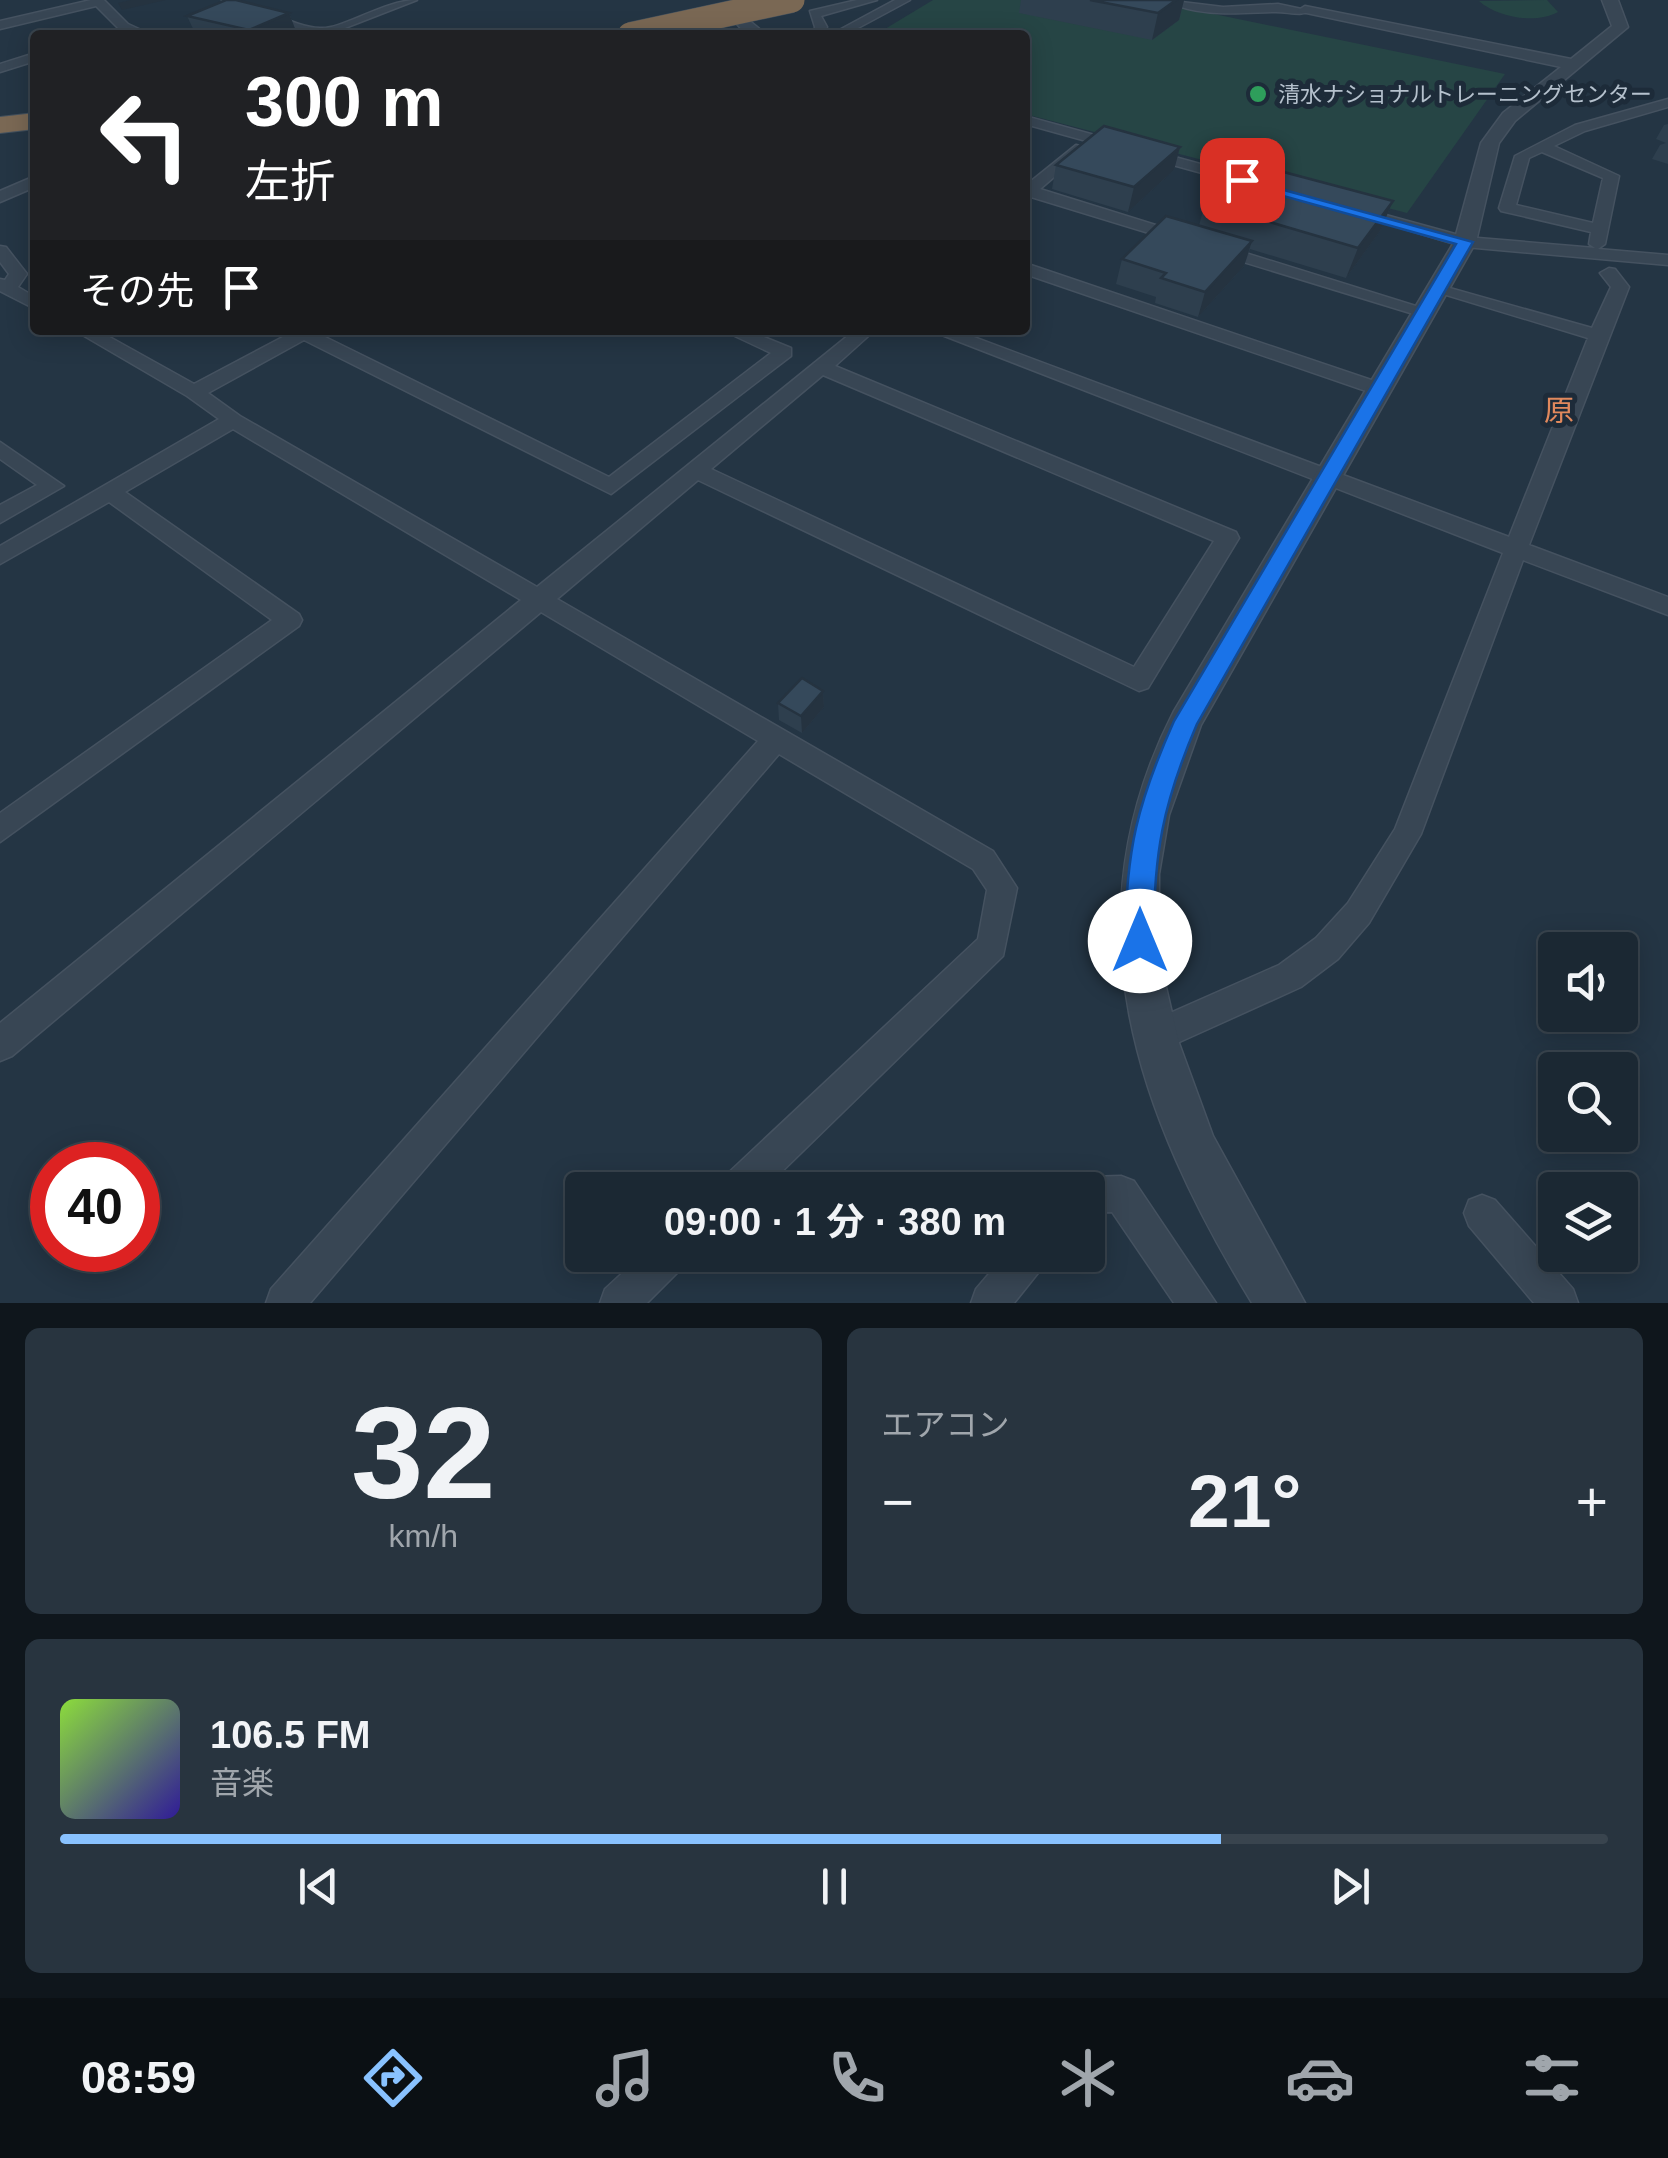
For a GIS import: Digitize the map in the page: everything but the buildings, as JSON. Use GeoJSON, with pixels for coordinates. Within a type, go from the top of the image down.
{"type":"FeatureCollection","features":[{"type":"Feature","properties":{"kind":"highway"},"geometry":{"type":"LineString","coordinates":[[653,30],[792,0]]}},
{"type":"Feature","properties":{"kind":"highway"},"geometry":{"type":"LineString","coordinates":[[701,30],[834,0]]}},
{"type":"Feature","properties":{"kind":"highway"},"geometry":{"type":"LineString","coordinates":[[0,125],[30,122]]}},
{"type":"Feature","properties":{"kind":"highway"},"geometry":{"type":"LineString","coordinates":[[0,136],[30,133]]}},
{"type":"Feature","properties":{"kind":"street"},"geometry":{"type":"LineString","coordinates":[[228,0],[307,30]]}},
{"type":"Feature","properties":{"kind":"street"},"geometry":{"type":"LineString","coordinates":[[329,30],[411,0]]}},
{"type":"Feature","properties":{"kind":"street"},"geometry":{"type":"LineString","coordinates":[[741,0],[735,6],[734,16],[750,30]]}},
{"type":"Feature","properties":{"kind":"street"},"geometry":{"type":"LineString","coordinates":[[819,30],[814,14],[871,0]]}},
{"type":"Feature","properties":{"kind":"street"},"geometry":{"type":"LineString","coordinates":[[846,30],[904,0]]}},
{"type":"Feature","properties":{"kind":"street"},"geometry":{"type":"LineString","coordinates":[[1171,0],[1223,11],[1305,11],[1572,64]]}},
{"type":"Feature","properties":{"kind":"street"},"geometry":{"type":"LineString","coordinates":[[1280,1303],[1225,1212],[1188,1130],[1156,1037],[1140,941],[1140,874],[1158,786],[1186,721],[1324,478],[1465,242],[1490,142],[1509,116],[1620,27],[1610,0]]}},
{"type":"Feature","properties":{"kind":"street"},"geometry":{"type":"LineString","coordinates":[[0,24],[98,1],[123,30]]}},
{"type":"Feature","properties":{"kind":"street"},"geometry":{"type":"LineString","coordinates":[[0,68],[30,61]]}},
{"type":"Feature","properties":{"kind":"street"},"geometry":{"type":"LineString","coordinates":[[1598,229],[1507,208],[1522,156],[1580,128],[1668,103]]}},
{"type":"Feature","properties":{"kind":"street"},"geometry":{"type":"LineString","coordinates":[[1030,121],[1279,190]]}},
{"type":"Feature","properties":{"kind":"street"},"geometry":{"type":"LineString","coordinates":[[1030,190],[1093,138]]}},
{"type":"Feature","properties":{"kind":"street"},"geometry":{"type":"LineString","coordinates":[[1156,1037],[1294,975],[1332,942],[1378,888],[1406,834],[1620,287],[1602,264],[1598,229],[1611,176],[1541,146]]}},
{"type":"Feature","properties":{"kind":"street"},"geometry":{"type":"LineString","coordinates":[[0,197],[30,183]]}},
{"type":"Feature","properties":{"kind":"street"},"geometry":{"type":"LineString","coordinates":[[1030,194],[1432,301],[1598,335]]}},
{"type":"Feature","properties":{"kind":"street"},"geometry":{"type":"LineString","coordinates":[[1335,206],[1465,242],[1602,264],[1668,260]]}},
{"type":"Feature","properties":{"kind":"street"},"geometry":{"type":"LineString","coordinates":[[0,251],[18,274],[4,286],[30,301]]}},
{"type":"Feature","properties":{"kind":"street"},"geometry":{"type":"LineString","coordinates":[[1030,270],[1379,389]]}},
{"type":"Feature","properties":{"kind":"street"},"geometry":{"type":"LineString","coordinates":[[91,335],[194,392],[234,420],[983,860],[1002,888],[992,946],[756,1172]]}},
{"type":"Feature","properties":{"kind":"street"},"geometry":{"type":"LineString","coordinates":[[194,392],[301,335]]}},
{"type":"Feature","properties":{"kind":"street"},"geometry":{"type":"LineString","coordinates":[[313,335],[612,487],[784,352],[743,335]]}},
{"type":"Feature","properties":{"kind":"street"},"geometry":{"type":"LineString","coordinates":[[0,1044],[860,335]]}},
{"type":"Feature","properties":{"kind":"street"},"geometry":{"type":"LineString","coordinates":[[951,335],[1668,606]]}},
{"type":"Feature","properties":{"kind":"street"},"geometry":{"type":"LineString","coordinates":[[696,471],[1138,680],[1228,538],[821,367]]}},
{"type":"Feature","properties":{"kind":"street"},"geometry":{"type":"LineString","coordinates":[[0,556],[234,420]]}},
{"type":"Feature","properties":{"kind":"street"},"geometry":{"type":"LineString","coordinates":[[0,448],[53,486],[0,515]]}},
{"type":"Feature","properties":{"kind":"street"},"geometry":{"type":"LineString","coordinates":[[0,829],[290,620],[110,492]]}},
{"type":"Feature","properties":{"kind":"street"},"geometry":{"type":"LineString","coordinates":[[285,1303],[776,738]]}},
{"type":"Feature","properties":{"kind":"street"},"geometry":{"type":"LineString","coordinates":[[1105,1194],[1120,1194],[1196,1303]]}},
{"type":"Feature","properties":{"kind":"street"},"geometry":{"type":"LineString","coordinates":[[1482,1213],[1559,1303]]}},
{"type":"Feature","properties":{"kind":"street"},"geometry":{"type":"LineString","coordinates":[[619,1303],[652,1272]]}},
{"type":"Feature","properties":{"kind":"street"},"geometry":{"type":"LineString","coordinates":[[990,1303],[1015,1272]]}},
{"type":"Feature","properties":{"kind":"green space","name":"清水ナショナルトレーニングセンター"},"geometry":{"type":"Polygon","coordinates":[[[933,0],[1146,0],[1505,74],[1407,213],[1030,115],[1030,30],[883,30],[933,0]]]}},
{"type":"Feature","properties":{"kind":"green space"},"geometry":{"type":"Polygon","coordinates":[[[1547,0],[1558,12],[1539,18],[1496,12],[1479,1],[1547,0]]]}},
{"type":"Feature","properties":{"kind":"place","name":"清水ナショナルトレーニングセンター"},"geometry":{"type":"Point","coordinates":[1258,94]}},
{"type":"Feature","properties":{"kind":"district","name":"原"},"geometry":{"type":"Point","coordinates":[1559,410]}},
{"type":"Feature","properties":{"kind":"route"},"geometry":{"type":"LineString","coordinates":[[1140,941],[1140,874],[1147,832],[1158,786],[1186,721],[1324,478],[1465,242],[1242,180]]}}]}
